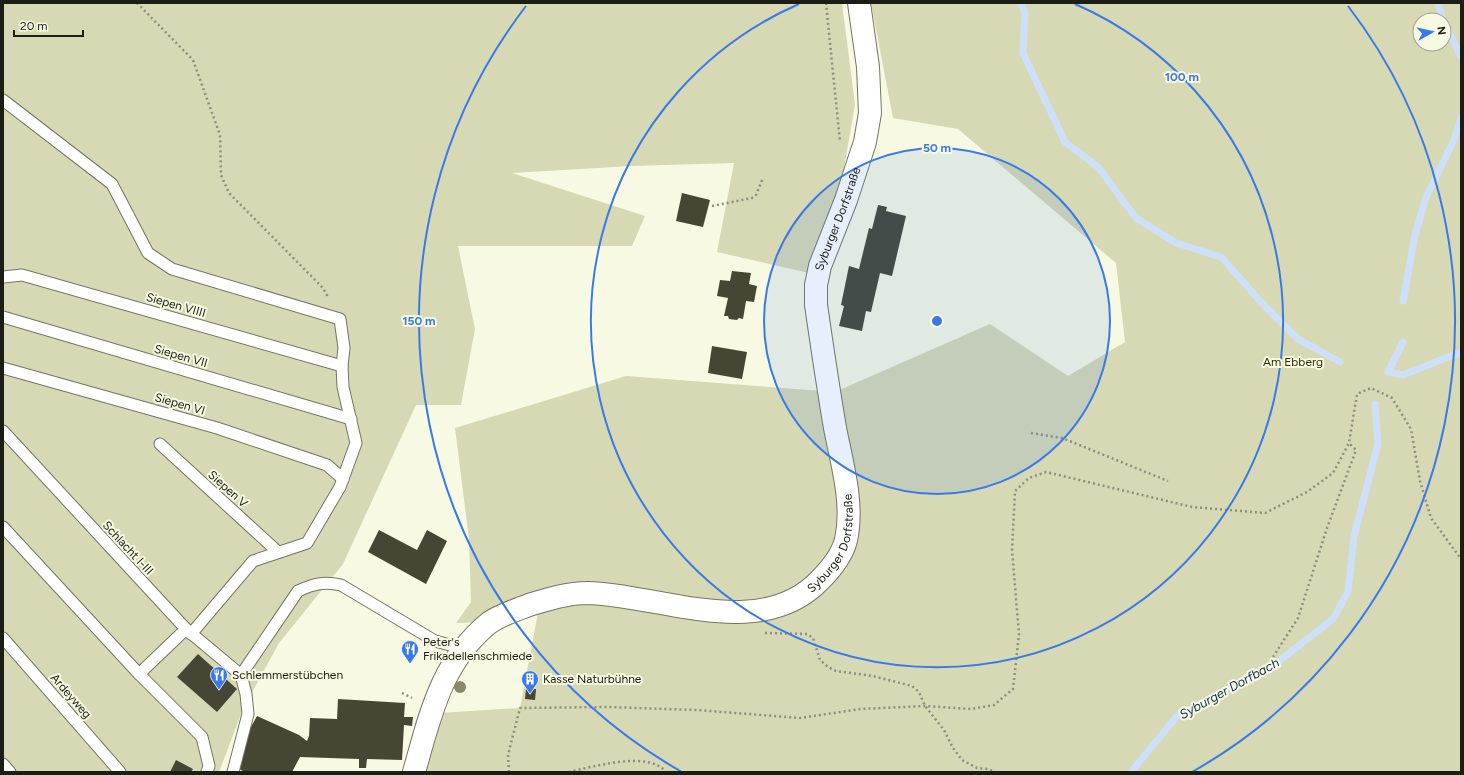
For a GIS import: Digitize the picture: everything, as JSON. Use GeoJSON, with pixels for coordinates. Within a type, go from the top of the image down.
{"type":"FeatureCollection","features":[{"type":"Feature","properties":{"kind":"street","name":"Syburger Dorfstraße"},"geometry":{"type":"LineString","coordinates":[[414,772],[433,707],[449,669],[467,645],[490,622],[516,610],[564,595],[586,593],[618,595],[728,613],[780,606],[799,598],[814,587],[838,559],[845,542],[848,522],[848,502],[816,305],[816,284],[820,266],[846,200],[865,142],[870,113],[868,67],[859,3]]}},
{"type":"Feature","properties":{"kind":"lane"},"geometry":{"type":"LineString","coordinates":[[3,100],[112,184],[148,253],[172,269],[340,319],[344,348],[342,366],[343,387],[356,443],[340,487],[307,543],[253,561],[188,632],[139,674]]}},
{"type":"Feature","properties":{"kind":"lane","name":"Siepen VIIII"},"geometry":{"type":"LineString","coordinates":[[3,277],[22,275],[342,366]]}},
{"type":"Feature","properties":{"kind":"lane","name":"Siepen VII"},"geometry":{"type":"LineString","coordinates":[[3,317],[351,419]]}},
{"type":"Feature","properties":{"kind":"lane","name":"Siepen VI"},"geometry":{"type":"LineString","coordinates":[[3,368],[224,430],[328,464],[343,479]]}},
{"type":"Feature","properties":{"kind":"lane","name":"Schlacht I-III"},"geometry":{"type":"LineString","coordinates":[[3,432],[188,632],[241,675]]}},
{"type":"Feature","properties":{"kind":"lane","name":"Siepen V"},"geometry":{"type":"LineString","coordinates":[[160,444],[278,552]]}},
{"type":"Feature","properties":{"kind":"lane"},"geometry":{"type":"LineString","coordinates":[[3,527],[139,674],[202,737],[209,766],[207,772]]}},
{"type":"Feature","properties":{"kind":"lane"},"geometry":{"type":"LineString","coordinates":[[233,772],[248,714],[246,694],[241,675],[298,591],[312,584],[328,582],[341,585],[435,641],[450,645],[467,645]]}},
{"type":"Feature","properties":{"kind":"lane","name":"Ardeyweg"},"geometry":{"type":"LineString","coordinates":[[3,638],[120,772]]}},
{"type":"Feature","properties":{"kind":"lane"},"geometry":{"type":"LineString","coordinates":[[3,764],[10,772]]}},
{"type":"Feature","properties":{"kind":"path"},"geometry":{"type":"LineString","coordinates":[[137,3],[192,60],[220,135],[221,175],[229,193],[323,288],[340,319]]}},
{"type":"Feature","properties":{"kind":"path"},"geometry":{"type":"LineString","coordinates":[[826,3],[840,145]]}},
{"type":"Feature","properties":{"kind":"path"},"geometry":{"type":"LineString","coordinates":[[712,206],[752,198],[756,195],[763,178]]}},
{"type":"Feature","properties":{"kind":"path"},"geometry":{"type":"LineString","coordinates":[[509,772],[508,756],[520,708],[608,707],[698,710],[800,718],[860,709],[925,706],[971,709],[994,705],[1013,689],[1019,634],[1012,550],[1013,511],[1015,491],[1029,478],[1046,472],[1192,507],[1265,513],[1307,492],[1333,472],[1349,443],[1357,394],[1371,388],[1392,398],[1410,429],[1420,481],[1431,518],[1461,559]]}},
{"type":"Feature","properties":{"kind":"path"},"geometry":{"type":"LineString","coordinates":[[1031,433],[1062,438],[1168,481]]}},
{"type":"Feature","properties":{"kind":"path"},"geometry":{"type":"LineString","coordinates":[[1273,658],[1298,618],[1326,528],[1356,450],[1349,443]]}},
{"type":"Feature","properties":{"kind":"path"},"geometry":{"type":"LineString","coordinates":[[762,633],[807,634],[813,638],[820,660],[828,667],[836,671],[873,676],[912,686],[919,692],[925,706],[944,730],[953,748],[962,760],[977,768],[988,769],[995,772]]}},
{"type":"Feature","properties":{"kind":"path"},"geometry":{"type":"LineString","coordinates":[[570,772],[618,760],[654,764],[666,772]]}},
{"type":"Feature","properties":{"kind":"green space"},"geometry":{"type":"Polygon","coordinates":[[[3,3],[842,3],[855,105],[837,208],[809,273],[717,252],[734,163],[631,166],[512,173],[645,216],[632,246],[458,246],[475,329],[461,405],[416,405],[343,564],[279,643],[243,709],[219,772],[3,772],[3,3]]]}},
{"type":"Feature","properties":{"kind":"green space","name":"Am Ebberg"},"geometry":{"type":"Polygon","coordinates":[[[871,3],[1461,3],[1461,772],[425,772],[439,713],[520,708],[540,602],[490,622],[456,623],[471,602],[469,539],[455,428],[626,376],[835,392],[990,324],[1068,376],[1125,342],[1116,263],[958,129],[893,118],[871,3]]]}},
{"type":"Feature","properties":{"kind":"building"},"geometry":{"type":"Polygon","coordinates":[[[682,193],[710,200],[703,227],[676,221],[682,193]]]}},
{"type":"Feature","properties":{"kind":"building"},"geometry":{"type":"Polygon","coordinates":[[[878,205],[887,207],[886,211],[906,216],[892,276],[880,273],[871,312],[866,311],[862,331],[839,326],[844,306],[841,305],[849,266],[859,269],[869,228],[872,229],[878,205]]]}},
{"type":"Feature","properties":{"kind":"building"},"geometry":{"type":"Polygon","coordinates":[[[732,271],[751,273],[749,284],[757,286],[754,302],[746,301],[743,319],[739,318],[737,320],[729,319],[728,316],[724,316],[728,298],[717,296],[720,280],[730,281],[732,271]]]}},
{"type":"Feature","properties":{"kind":"building"},"geometry":{"type":"Polygon","coordinates":[[[712,346],[747,352],[742,379],[708,373],[712,346]]]}},
{"type":"Feature","properties":{"kind":"building"},"geometry":{"type":"Polygon","coordinates":[[[379,530],[417,550],[427,530],[447,541],[426,584],[368,552],[379,530]]]}},
{"type":"Feature","properties":{"kind":"building"},"geometry":{"type":"Polygon","coordinates":[[[198,654],[237,689],[217,712],[177,677],[198,654]]]}},
{"type":"Feature","properties":{"kind":"building","name":"Kasse Naturbühne"},"geometry":{"type":"Polygon","coordinates":[[[526,689],[536,689],[535,700],[525,699],[526,689]]]}},
{"type":"Feature","properties":{"kind":"building"},"geometry":{"type":"Polygon","coordinates":[[[338,699],[405,703],[404,717],[413,717],[412,726],[404,725],[402,760],[367,759],[366,768],[359,768],[359,759],[300,757],[292,772],[245,772],[239,769],[245,738],[257,716],[299,735],[307,741],[309,736],[310,718],[337,719],[338,699]]]}},
{"type":"Feature","properties":{"kind":"building"},"geometry":{"type":"Polygon","coordinates":[[[176,760],[193,769],[191,772],[170,772],[176,760]]]}},
{"type":"Feature","properties":{"kind":"waterway"},"geometry":{"type":"LineString","coordinates":[[1021,3],[1025,14],[1023,53],[1065,142],[1098,167],[1136,218],[1176,243],[1221,257],[1261,302],[1298,339],[1340,362]]}},
{"type":"Feature","properties":{"kind":"waterway","name":"Syburger Dorfbach"},"geometry":{"type":"LineString","coordinates":[[1438,3],[1441,12]]}},
{"type":"Feature","properties":{"kind":"waterway","name":"Syburger Dorfbach"},"geometry":{"type":"LineString","coordinates":[[1452,38],[1461,57]]}},
{"type":"Feature","properties":{"kind":"waterway","name":"Syburger Dorfbach"},"geometry":{"type":"LineString","coordinates":[[1403,301],[1415,235],[1426,197],[1454,140],[1461,117]]}},
{"type":"Feature","properties":{"kind":"waterway"},"geometry":{"type":"LineString","coordinates":[[1403,342],[1388,372],[1403,375],[1461,352]]}},
{"type":"Feature","properties":{"kind":"waterway","name":"Syburger Dorfbach"},"geometry":{"type":"LineString","coordinates":[[1131,772],[1177,716],[1270,668],[1333,619],[1348,592],[1354,536],[1378,444],[1375,404]]}},
{"type":"Feature","properties":{"kind":"place","name":"Peter's Frikadellenschmiede"},"geometry":{"type":"Point","coordinates":[410,664]}},
{"type":"Feature","properties":{"kind":"place","name":"Schlemmerstübchen"},"geometry":{"type":"Point","coordinates":[219,690]}},
{"type":"Feature","properties":{"kind":"place","name":"Kasse Naturbühne"},"geometry":{"type":"Point","coordinates":[530,694]}}]}
